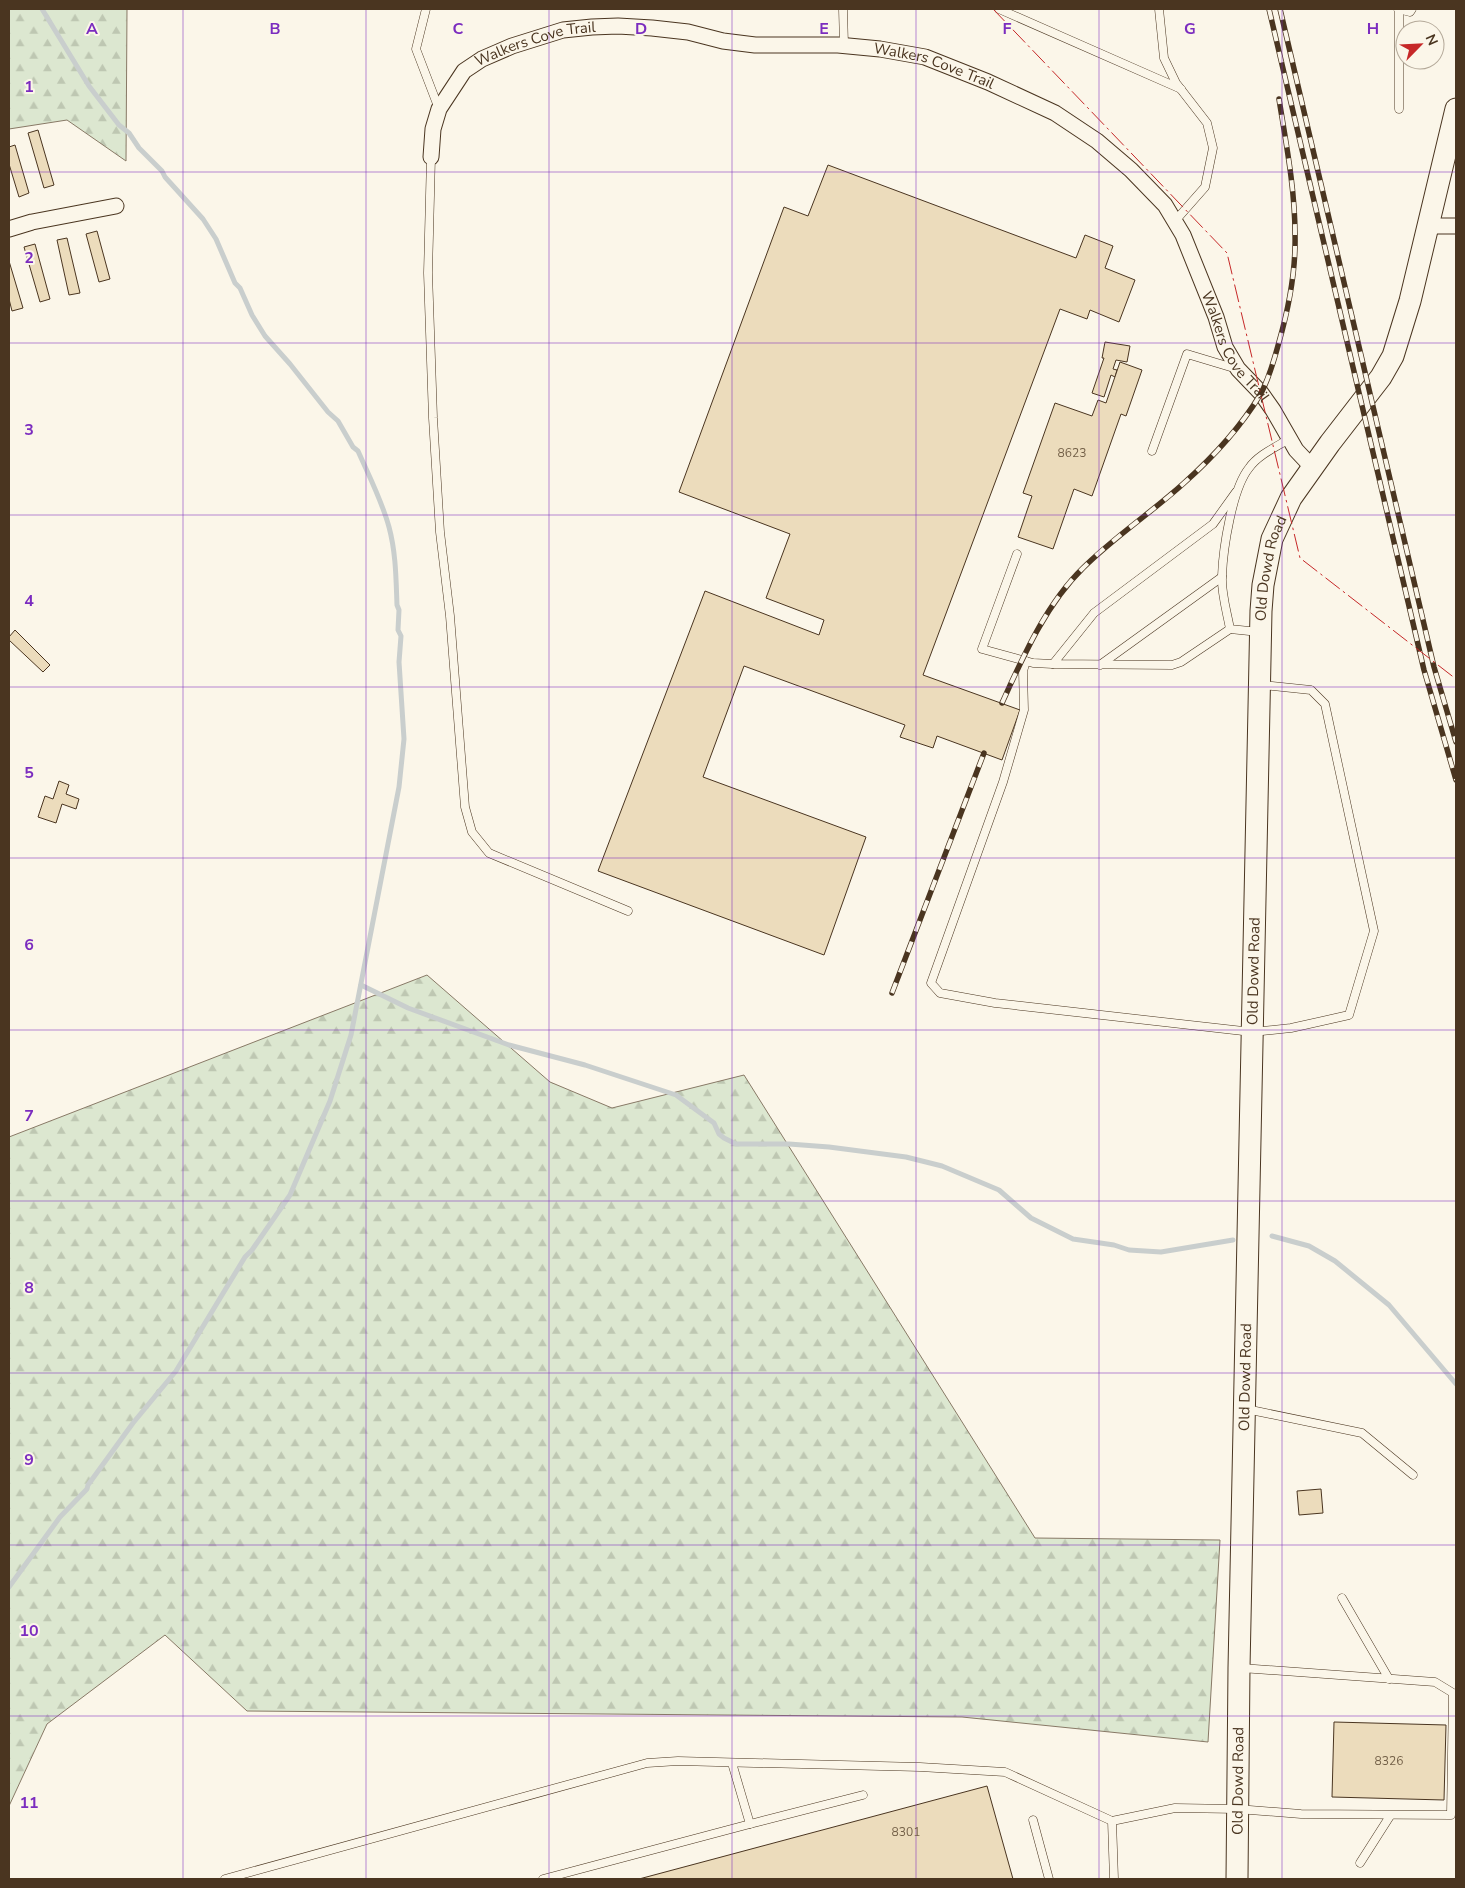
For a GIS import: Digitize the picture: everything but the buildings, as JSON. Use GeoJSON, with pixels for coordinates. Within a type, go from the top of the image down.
{"type":"FeatureCollection","features":[{"type":"Feature","properties":{"kind":"street","name":"Walkers Cove Trail"},"geometry":{"type":"LineString","coordinates":[[431,157],[433,129],[439,109],[464,70],[482,58],[512,46],[563,30],[618,26],[688,32],[723,41],[755,45],[844,45],[925,57],[988,82],[1055,113],[1097,141],[1131,170],[1166,206],[1183,235],[1216,317],[1225,347],[1238,369],[1273,410],[1296,450],[1312,467]]}},
{"type":"Feature","properties":{"kind":"street","name":"Old Dowd Road"},"geometry":{"type":"LineString","coordinates":[[1237,1879],[1244,1408],[1263,585],[1272,539],[1291,498],[1312,467],[1381,377],[1392,356],[1410,301],[1456,109]]}},
{"type":"Feature","properties":{"kind":"street"},"geometry":{"type":"LineString","coordinates":[[9,229],[49,218],[116,206]]}},
{"type":"Feature","properties":{"kind":"street"},"geometry":{"type":"LineString","coordinates":[[1428,226],[1456,226]]}},
{"type":"Feature","properties":{"kind":"lane"},"geometry":{"type":"LineString","coordinates":[[426,9],[416,50],[439,109]]}},
{"type":"Feature","properties":{"kind":"lane"},"geometry":{"type":"LineString","coordinates":[[843,9],[844,45]]}},
{"type":"Feature","properties":{"kind":"lane"},"geometry":{"type":"LineString","coordinates":[[1000,9],[1182,89]]}},
{"type":"Feature","properties":{"kind":"lane"},"geometry":{"type":"LineString","coordinates":[[1159,9],[1164,58],[1176,82],[1207,123],[1213,148],[1205,187],[1175,222]]}},
{"type":"Feature","properties":{"kind":"lane"},"geometry":{"type":"LineString","coordinates":[[1399,109],[1398,9],[1410,12],[1412,9]]}},
{"type":"Feature","properties":{"kind":"lane"},"geometry":{"type":"LineString","coordinates":[[431,157],[428,273],[433,418],[440,532],[450,616],[464,807],[472,832],[489,853],[628,911]]}},
{"type":"Feature","properties":{"kind":"lane"},"geometry":{"type":"LineString","coordinates":[[1152,451],[1187,354],[1238,369]]}},
{"type":"Feature","properties":{"kind":"lane"},"geometry":{"type":"LineString","coordinates":[[1053,664],[1094,613],[1212,524],[1236,492],[1249,468],[1268,452],[1290,439]]}},
{"type":"Feature","properties":{"kind":"lane"},"geometry":{"type":"LineString","coordinates":[[1230,629],[1222,577],[1236,492]]}},
{"type":"Feature","properties":{"kind":"lane"},"geometry":{"type":"LineString","coordinates":[[1017,554],[982,649],[1026,661],[1053,664],[1099,666],[1172,665],[1181,662],[1230,629],[1261,633]]}},
{"type":"Feature","properties":{"kind":"lane"},"geometry":{"type":"LineString","coordinates":[[1099,666],[1222,577]]}},
{"type":"Feature","properties":{"kind":"lane"},"geometry":{"type":"LineString","coordinates":[[1026,661],[1023,670],[1024,710],[1003,782],[931,983],[940,993],[995,1003],[1252,1032],[1291,1028],[1349,1016],[1374,932],[1325,704],[1311,690],[1260,684]]}},
{"type":"Feature","properties":{"kind":"lane"},"geometry":{"type":"LineString","coordinates":[[1244,1408],[1362,1434],[1413,1475]]}},
{"type":"Feature","properties":{"kind":"lane"},"geometry":{"type":"LineString","coordinates":[[1342,1598],[1389,1679]]}},
{"type":"Feature","properties":{"kind":"lane"},"geometry":{"type":"LineString","coordinates":[[226,1879],[647,1763],[920,1767],[1004,1772],[1112,1821],[1175,1808],[1237,1809],[1301,1814],[1451,1815],[1453,1693],[1435,1682],[1239,1668]]}},
{"type":"Feature","properties":{"kind":"lane"},"geometry":{"type":"LineString","coordinates":[[732,1763],[750,1824]]}},
{"type":"Feature","properties":{"kind":"lane"},"geometry":{"type":"LineString","coordinates":[[544,1879],[863,1795]]}},
{"type":"Feature","properties":{"kind":"lane"},"geometry":{"type":"LineString","coordinates":[[1360,1863],[1390,1816]]}},
{"type":"Feature","properties":{"kind":"lane"},"geometry":{"type":"LineString","coordinates":[[1033,1820],[1049,1879]]}},
{"type":"Feature","properties":{"kind":"lane"},"geometry":{"type":"LineString","coordinates":[[1112,1821],[1114,1879]]}},
{"type":"Feature","properties":{"kind":"green space"},"geometry":{"type":"Polygon","coordinates":[[[9,9],[127,9],[126,161],[67,120],[9,129],[9,9]]]}},
{"type":"Feature","properties":{"kind":"green space"},"geometry":{"type":"Polygon","coordinates":[[[427,975],[550,1082],[612,1108],[744,1075],[1035,1538],[1220,1540],[1208,1742],[962,1717],[247,1711],[165,1635],[47,1724],[9,1806],[9,1137],[427,975]]]}},
{"type":"Feature","properties":{"kind":"waterway"},"geometry":{"type":"LineString","coordinates":[[9,1587],[60,1517],[87,1489],[133,1423],[176,1371],[245,1257],[252,1250],[290,1195],[330,1101],[351,1035],[399,787],[404,739],[399,662],[401,636],[398,630],[399,610],[397,605],[393,546],[383,508],[358,451],[353,447],[338,421],[328,412],[265,336],[252,315],[240,288],[235,283],[216,239],[203,219],[165,177],[162,171],[139,148],[129,133],[119,125],[89,86],[42,9]]}},
{"type":"Feature","properties":{"kind":"waterway"},"geometry":{"type":"LineString","coordinates":[[361,985],[408,1008],[509,1045],[585,1065],[676,1095],[714,1123],[719,1134],[736,1144],[789,1144],[829,1147],[906,1157],[942,1166],[999,1190],[1031,1218],[1073,1239],[1114,1245],[1129,1250],[1161,1252],[1233,1240]]}},
{"type":"Feature","properties":{"kind":"waterway"},"geometry":{"type":"LineString","coordinates":[[1272,1236],[1309,1246],[1335,1261],[1389,1305],[1456,1384]]}},
{"type":"Feature","properties":{"kind":"railway"},"geometry":{"type":"LineString","coordinates":[[1269,9],[1424,670],[1456,780]]}},
{"type":"Feature","properties":{"kind":"railway"},"geometry":{"type":"LineString","coordinates":[[1280,9],[1434,667],[1456,742]]}},
{"type":"Feature","properties":{"kind":"railway"},"geometry":{"type":"LineString","coordinates":[[1002,703],[1036,632],[1070,582],[1095,557],[1205,463],[1235,431],[1263,389],[1283,329],[1289,302],[1294,261],[1295,234],[1290,166],[1279,99]]}},
{"type":"Feature","properties":{"kind":"railway"},"geometry":{"type":"LineString","coordinates":[[892,993],[984,753]]}},
{"type":"Feature","properties":{"kind":"power"},"geometry":{"type":"LineString","coordinates":[[993,9],[1227,253],[1300,558],[1456,679]]}}]}
